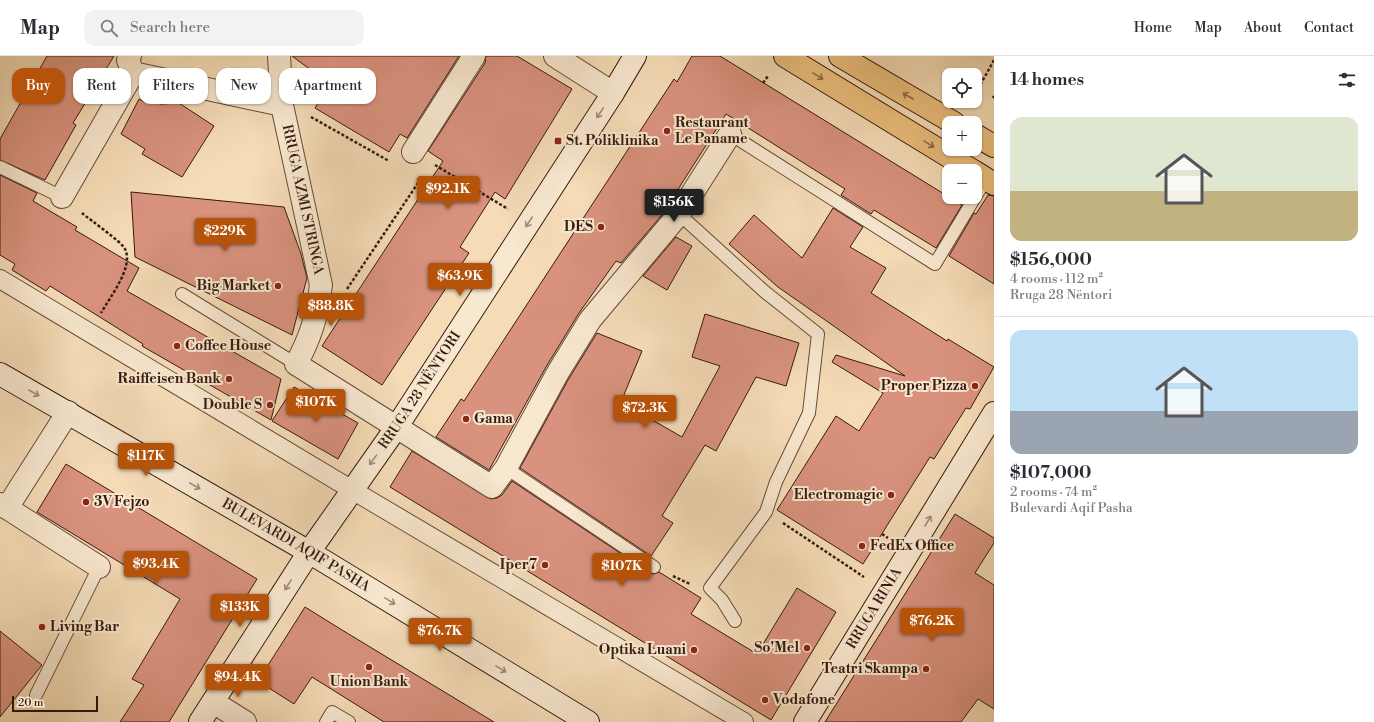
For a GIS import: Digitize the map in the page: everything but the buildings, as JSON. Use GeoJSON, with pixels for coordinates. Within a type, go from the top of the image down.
{"type":"FeatureCollection","features":[{"type":"Feature","properties":{"kind":"main road","name":"RRUGA AZMI STRINGA"},"geometry":{"type":"LineString","coordinates":[[279,56],[284,110],[321,285],[318,312],[309,340],[296,364]]}},
{"type":"Feature","properties":{"kind":"main road"},"geometry":{"type":"LineString","coordinates":[[422,157],[474,56]]}},
{"type":"Feature","properties":{"kind":"main road"},"geometry":{"type":"LineString","coordinates":[[555,56],[613,92]]}},
{"type":"Feature","properties":{"kind":"main road","name":"RRUGA 28 NËNTORI"},"geometry":{"type":"LineString","coordinates":[[200,722],[309,552],[396,428],[635,56]]}},
{"type":"Feature","properties":{"kind":"main road"},"geometry":{"type":"LineString","coordinates":[[785,56],[961,164]]}},
{"type":"Feature","properties":{"kind":"main road"},"geometry":{"type":"LineString","coordinates":[[840,56],[942,116]]}},
{"type":"Feature","properties":{"kind":"main road"},"geometry":{"type":"LineString","coordinates":[[62,197],[132,64],[284,110]]}},
{"type":"Feature","properties":{"kind":"main road"},"geometry":{"type":"LineString","coordinates":[[296,364],[492,487],[506,468],[557,374],[590,320],[679,214],[730,134]]}},
{"type":"Feature","properties":{"kind":"main road"},"geometry":{"type":"LineString","coordinates":[[982,139],[994,146]]}},
{"type":"Feature","properties":{"kind":"main road","name":"BULEVARDI AQIF PASHA"},"geometry":{"type":"LineString","coordinates":[[0,374],[309,552],[588,722]]}},
{"type":"Feature","properties":{"kind":"main road"},"geometry":{"type":"LineString","coordinates":[[68,412],[3,506],[99,567]]}},
{"type":"Feature","properties":{"kind":"main road","name":"RRUGA RINIA"},"geometry":{"type":"LineString","coordinates":[[805,722],[994,412]]}},
{"type":"Feature","properties":{"kind":"main road"},"geometry":{"type":"LineString","coordinates":[[213,702],[245,722]]}},
{"type":"Feature","properties":{"kind":"street"},"geometry":{"type":"LineString","coordinates":[[0,279],[352,490],[744,722]]}},
{"type":"Feature","properties":{"kind":"lane"},"geometry":{"type":"LineString","coordinates":[[730,134],[936,264],[968,204]]}},
{"type":"Feature","properties":{"kind":"lane"},"geometry":{"type":"LineString","coordinates":[[0,167],[62,197]]}},
{"type":"Feature","properties":{"kind":"lane"},"geometry":{"type":"LineString","coordinates":[[679,214],[766,292],[818,334],[809,413],[776,482],[766,512],[710,588],[722,600],[735,621]]}},
{"type":"Feature","properties":{"kind":"lane"},"geometry":{"type":"LineString","coordinates":[[182,294],[296,364]]}},
{"type":"Feature","properties":{"kind":"lane"},"geometry":{"type":"LineString","coordinates":[[506,468],[654,567]]}},
{"type":"Feature","properties":{"kind":"lane"},"geometry":{"type":"LineString","coordinates":[[36,695],[99,567]]}},
{"type":"Feature","properties":{"kind":"lane"},"geometry":{"type":"LineString","coordinates":[[326,722],[332,712],[349,722]]}},
{"type":"Feature","properties":{"kind":"path"},"geometry":{"type":"LineString","coordinates":[[982,82],[994,60]]}},
{"type":"Feature","properties":{"kind":"path"},"geometry":{"type":"LineString","coordinates":[[763,83],[768,76]]}},
{"type":"Feature","properties":{"kind":"path"},"geometry":{"type":"LineString","coordinates":[[284,110],[310,117],[394,164],[422,157],[529,222]]}},
{"type":"Feature","properties":{"kind":"path"},"geometry":{"type":"LineString","coordinates":[[318,312],[337,306],[422,157]]}},
{"type":"Feature","properties":{"kind":"path"},"geometry":{"type":"LineString","coordinates":[[62,197],[125,248],[128,262],[124,274],[90,333]]}},
{"type":"Feature","properties":{"kind":"path"},"geometry":{"type":"LineString","coordinates":[[766,512],[868,580]]}},
{"type":"Feature","properties":{"kind":"path"},"geometry":{"type":"LineString","coordinates":[[654,567],[698,588],[710,588]]}},
{"type":"Feature","properties":{"kind":"place","name":"Restaurant Le Paname"},"geometry":{"type":"Point","coordinates":[667,131]}},
{"type":"Feature","properties":{"kind":"place","name":"St. Poliklinika"},"geometry":{"type":"Point","coordinates":[558,141]}},
{"type":"Feature","properties":{"kind":"place","name":"DES"},"geometry":{"type":"Point","coordinates":[601,227]}},
{"type":"Feature","properties":{"kind":"place","name":"Big Market"},"geometry":{"type":"Point","coordinates":[278,286]}},
{"type":"Feature","properties":{"kind":"place","name":"Coffee House"},"geometry":{"type":"Point","coordinates":[177,346]}},
{"type":"Feature","properties":{"kind":"place","name":"Raiffeisen Bank"},"geometry":{"type":"Point","coordinates":[229,379]}},
{"type":"Feature","properties":{"kind":"place","name":"Proper Pizza"},"geometry":{"type":"Point","coordinates":[975,386]}},
{"type":"Feature","properties":{"kind":"place","name":"Double S"},"geometry":{"type":"Point","coordinates":[270,405]}},
{"type":"Feature","properties":{"kind":"place","name":"Gama"},"geometry":{"type":"Point","coordinates":[466,419]}},
{"type":"Feature","properties":{"kind":"place","name":"Electromagic"},"geometry":{"type":"Point","coordinates":[891,495]}},
{"type":"Feature","properties":{"kind":"place","name":"3V Fejzo"},"geometry":{"type":"Point","coordinates":[86,502]}},
{"type":"Feature","properties":{"kind":"place","name":"FedEx Office"},"geometry":{"type":"Point","coordinates":[862,546]}},
{"type":"Feature","properties":{"kind":"place","name":"Iper7"},"geometry":{"type":"Point","coordinates":[545,565]}},
{"type":"Feature","properties":{"kind":"place","name":"Living Bar"},"geometry":{"type":"Point","coordinates":[42,627]}},
{"type":"Feature","properties":{"kind":"place","name":"So'Mel"},"geometry":{"type":"Point","coordinates":[807,648]}},
{"type":"Feature","properties":{"kind":"place","name":"Optika Luani"},"geometry":{"type":"Point","coordinates":[694,650]}},
{"type":"Feature","properties":{"kind":"place","name":"Union Bank"},"geometry":{"type":"Point","coordinates":[369,667]}},
{"type":"Feature","properties":{"kind":"place","name":"Teatri Skampa"},"geometry":{"type":"Point","coordinates":[926,669]}},
{"type":"Feature","properties":{"kind":"place","name":"Vodafone"},"geometry":{"type":"Point","coordinates":[765,700]}}]}
